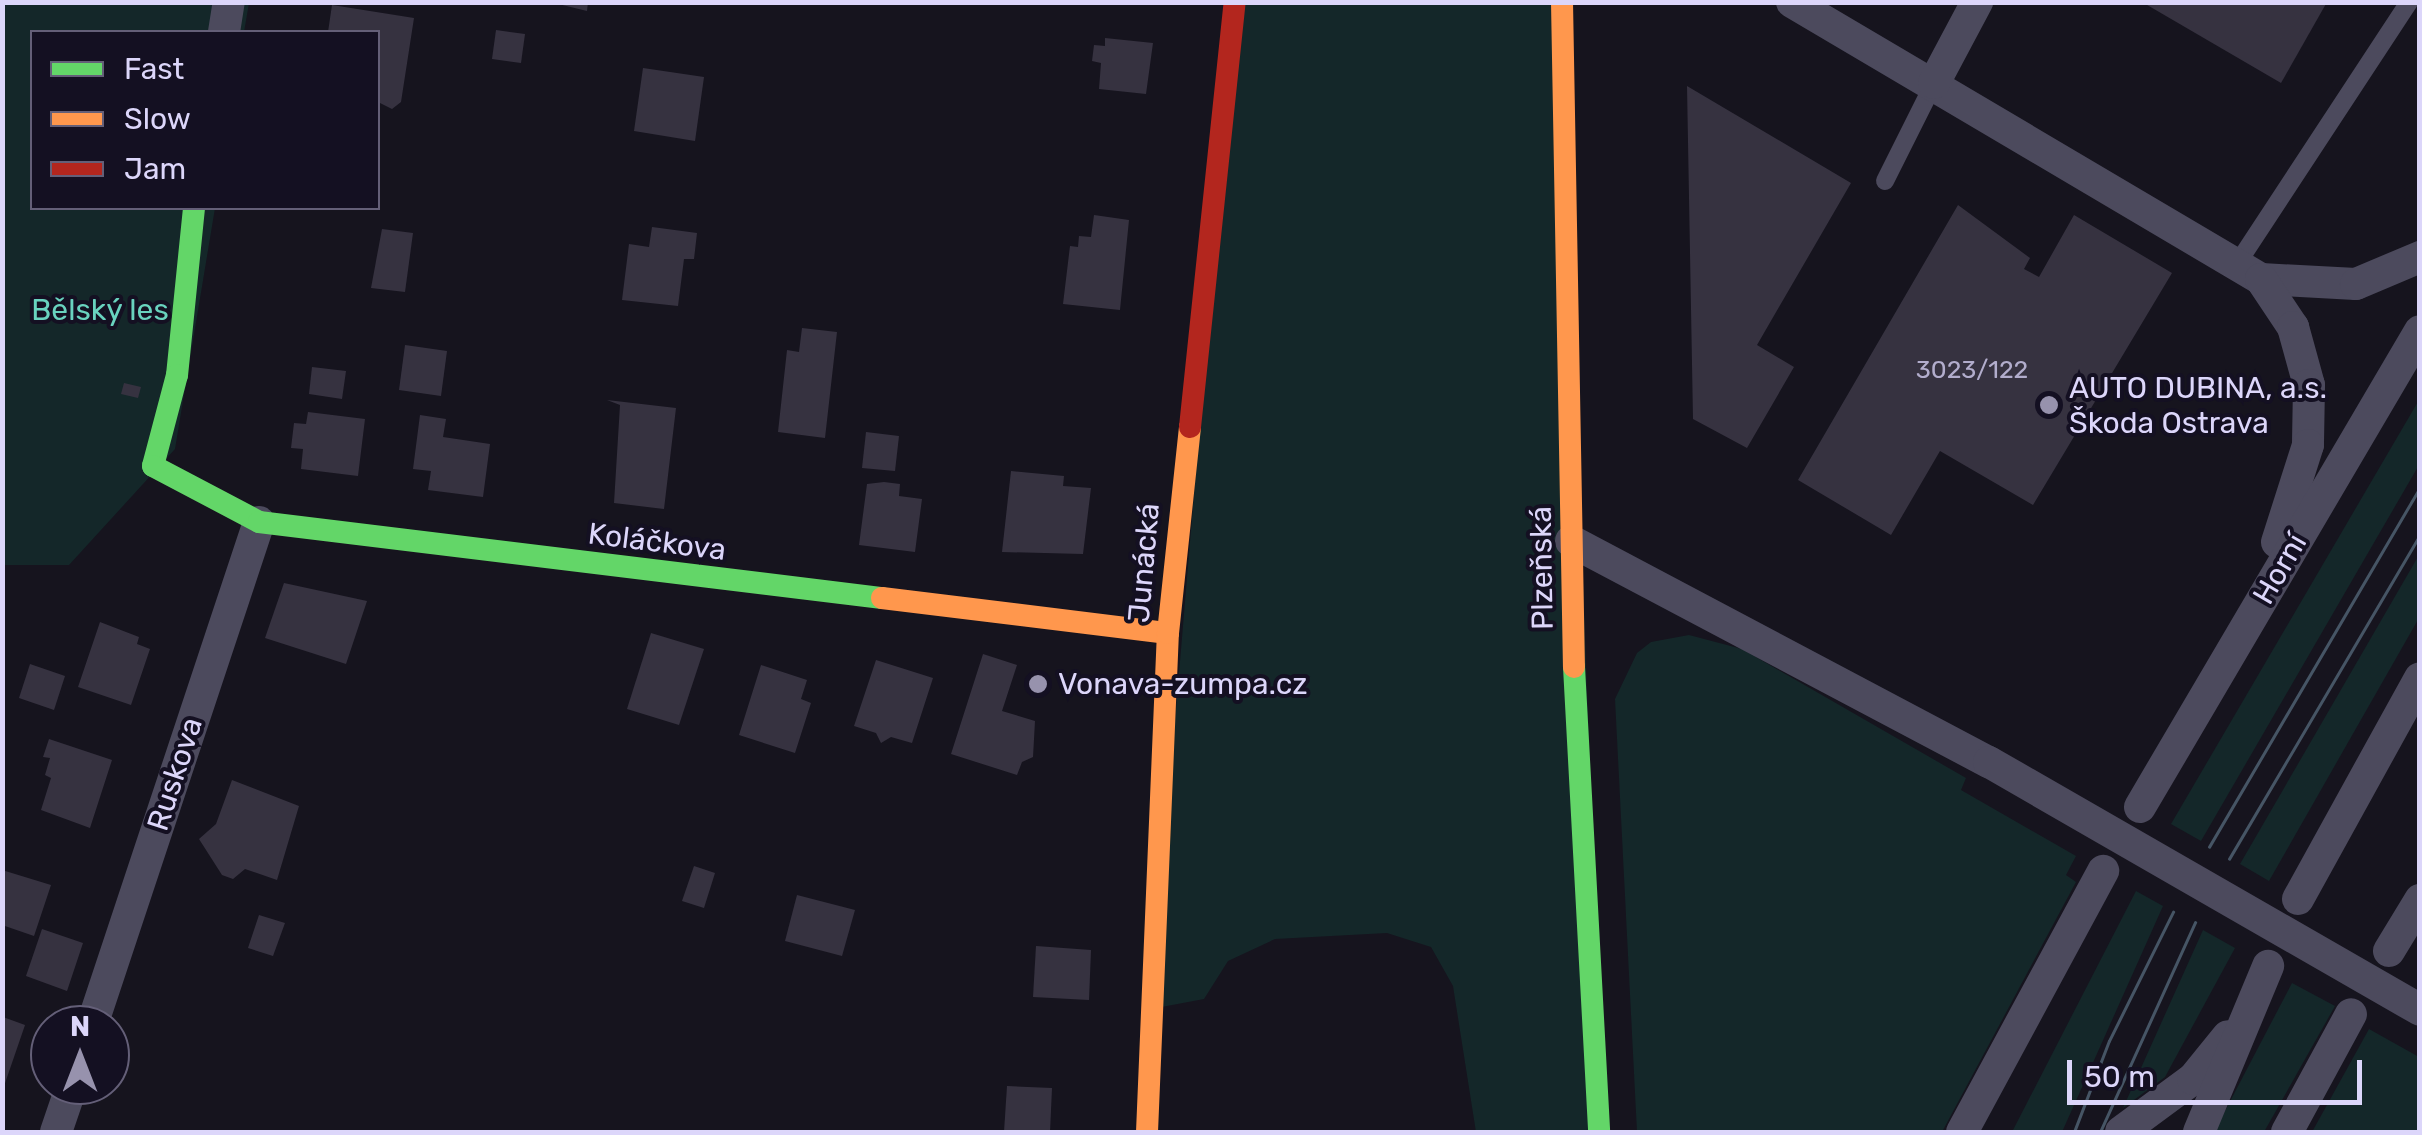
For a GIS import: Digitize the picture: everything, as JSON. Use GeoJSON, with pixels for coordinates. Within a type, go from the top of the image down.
{"type":"FeatureCollection","features":[{"type":"Feature","properties":{"kind":"street"},"geometry":{"type":"LineString","coordinates":[[224,30],[229,2]]}},
{"type":"Feature","properties":{"kind":"street","name":"Junácká"},"geometry":{"type":"LineString","coordinates":[[1148,1132],[1168,633],[1234,2]]}},
{"type":"Feature","properties":{"kind":"street","name":"Plzeňská"},"geometry":{"type":"LineString","coordinates":[[1562,2],[1571,541],[1599,1132]]}},
{"type":"Feature","properties":{"kind":"street"},"geometry":{"type":"LineString","coordinates":[[1792,2],[2249,271],[2356,284],[2420,256]]}},
{"type":"Feature","properties":{"kind":"street"},"geometry":{"type":"LineString","coordinates":[[1934,83],[1978,2]]}},
{"type":"Feature","properties":{"kind":"street","name":"Koláčkova"},"geometry":{"type":"LineString","coordinates":[[194,210],[177,374],[152,466],[258,522],[1168,633]]}},
{"type":"Feature","properties":{"kind":"street"},"geometry":{"type":"LineString","coordinates":[[2168,759],[2280,536],[2308,445],[2304,355],[2249,271]]}},
{"type":"Feature","properties":{"kind":"street","name":"Horní"},"geometry":{"type":"LineString","coordinates":[[2140,807],[2420,331]]}},
{"type":"Feature","properties":{"kind":"street","name":"Ruskova"},"geometry":{"type":"LineString","coordinates":[[99,1005],[258,522]]}},
{"type":"Feature","properties":{"kind":"street"},"geometry":{"type":"LineString","coordinates":[[1571,541],[1989,762],[2420,1010]]}},
{"type":"Feature","properties":{"kind":"street"},"geometry":{"type":"LineString","coordinates":[[2298,898],[2420,678]]}},
{"type":"Feature","properties":{"kind":"street"},"geometry":{"type":"LineString","coordinates":[[1962,1132],[2102,871]]}},
{"type":"Feature","properties":{"kind":"street"},"geometry":{"type":"LineString","coordinates":[[2389,951],[2420,900]]}},
{"type":"Feature","properties":{"kind":"street"},"geometry":{"type":"LineString","coordinates":[[2199,1132],[2268,966]]}},
{"type":"Feature","properties":{"kind":"street"},"geometry":{"type":"LineString","coordinates":[[2121,1132],[2193,1079],[2246,1014]]}},
{"type":"Feature","properties":{"kind":"street"},"geometry":{"type":"LineString","coordinates":[[2287,1132],[2351,1014]]}},
{"type":"Feature","properties":{"kind":"street"},"geometry":{"type":"LineString","coordinates":[[56,1132],[65,1105]]}},
{"type":"Feature","properties":{"kind":"lane"},"geometry":{"type":"LineString","coordinates":[[2249,271],[2409,2]]}},
{"type":"Feature","properties":{"kind":"lane"},"geometry":{"type":"LineString","coordinates":[[1884,180],[1934,83]]}},
{"type":"Feature","properties":{"kind":"green space","name":"Bělský les"},"geometry":{"type":"Polygon","coordinates":[[[3,3],[249,3],[244,30],[30,30],[30,210],[215,210],[175,449],[69,565],[3,565],[3,3]]]}},
{"type":"Feature","properties":{"kind":"green space"},"geometry":{"type":"Polygon","coordinates":[[[1235,3],[1562,3],[1603,1132],[1476,1132],[1453,986],[1431,947],[1387,933],[1275,939],[1228,961],[1204,999],[1151,1009],[1235,3]]]}},
{"type":"Feature","properties":{"kind":"green space"},"geometry":{"type":"Polygon","coordinates":[[[2419,400],[2419,465],[2201,841],[2171,824],[2419,400]]]}},
{"type":"Feature","properties":{"kind":"green space"},"geometry":{"type":"Polygon","coordinates":[[[2419,555],[2419,618],[2269,881],[2240,864],[2419,555]]]}},
{"type":"Feature","properties":{"kind":"green space"},"geometry":{"type":"Polygon","coordinates":[[[1689,635],[1742,649],[1966,778],[1961,790],[2076,856],[2066,875],[2076,882],[1942,1132],[1637,1132],[1615,699],[1637,653],[1651,642],[1689,635]]]}},
{"type":"Feature","properties":{"kind":"green space"},"geometry":{"type":"Polygon","coordinates":[[[2136,891],[2163,906],[2062,1132],[2012,1132],[2136,891]]]}},
{"type":"Feature","properties":{"kind":"green space"},"geometry":{"type":"Polygon","coordinates":[[[2203,930],[2235,948],[2165,1077],[2123,1108],[2203,930]]]}},
{"type":"Feature","properties":{"kind":"green space"},"geometry":{"type":"Polygon","coordinates":[[[2292,983],[2335,1006],[2264,1132],[2214,1132],[2292,983]]]}},
{"type":"Feature","properties":{"kind":"green space"},"geometry":{"type":"Polygon","coordinates":[[[2369,1029],[2419,1057],[2419,1132],[2312,1132],[2369,1029]]]}},
{"type":"Feature","properties":{"kind":"building"},"geometry":{"type":"Polygon","coordinates":[[[550,2],[588,2],[587,11],[550,2]]]}},
{"type":"Feature","properties":{"kind":"building"},"geometry":{"type":"Polygon","coordinates":[[[2142,2],[2327,2],[2281,83],[2142,2]]]}},
{"type":"Feature","properties":{"kind":"building"},"geometry":{"type":"Polygon","coordinates":[[[332,5],[414,18],[401,102],[392,109],[380,103],[380,30],[328,30],[332,5]]]}},
{"type":"Feature","properties":{"kind":"building"},"geometry":{"type":"Polygon","coordinates":[[[496,30],[525,34],[521,63],[492,59],[496,30]]]}},
{"type":"Feature","properties":{"kind":"building"},"geometry":{"type":"Polygon","coordinates":[[[1105,38],[1153,43],[1146,94],[1099,89],[1101,63],[1092,61],[1094,45],[1105,46],[1105,38]]]}},
{"type":"Feature","properties":{"kind":"building"},"geometry":{"type":"Polygon","coordinates":[[[643,68],[704,77],[695,141],[634,131],[643,68]]]}},
{"type":"Feature","properties":{"kind":"building"},"geometry":{"type":"Polygon","coordinates":[[[1687,86],[1851,183],[1757,345],[1794,367],[1747,448],[1693,419],[1687,86]]]}},
{"type":"Feature","properties":{"kind":"building"},"geometry":{"type":"Polygon","coordinates":[[[1958,205],[2030,258],[2024,269],[2039,277],[2074,215],[2172,273],[2033,505],[1940,451],[1891,535],[1798,480],[1958,205]]]}},
{"type":"Feature","properties":{"kind":"building"},"geometry":{"type":"Polygon","coordinates":[[[1094,215],[1129,220],[1120,310],[1063,304],[1070,246],[1078,247],[1079,236],[1091,237],[1094,215]]]}},
{"type":"Feature","properties":{"kind":"building"},"geometry":{"type":"Polygon","coordinates":[[[652,227],[697,233],[694,259],[684,259],[678,306],[622,300],[629,244],[649,247],[652,227]]]}},
{"type":"Feature","properties":{"kind":"building"},"geometry":{"type":"Polygon","coordinates":[[[382,229],[413,233],[405,292],[371,288],[382,229]]]}},
{"type":"Feature","properties":{"kind":"building"},"geometry":{"type":"Polygon","coordinates":[[[802,328],[837,332],[825,438],[778,432],[787,350],[799,352],[802,328]]]}},
{"type":"Feature","properties":{"kind":"building"},"geometry":{"type":"Polygon","coordinates":[[[405,345],[447,351],[441,396],[399,390],[405,345]]]}},
{"type":"Feature","properties":{"kind":"building"},"geometry":{"type":"Polygon","coordinates":[[[312,367],[346,371],[342,399],[309,394],[312,367]]]}},
{"type":"Feature","properties":{"kind":"building"},"geometry":{"type":"Polygon","coordinates":[[[124,383],[141,387],[138,398],[121,394],[124,383]]]}},
{"type":"Feature","properties":{"kind":"building"},"geometry":{"type":"Polygon","coordinates":[[[607,400],[676,408],[664,509],[614,503],[620,405],[607,400]]]}},
{"type":"Feature","properties":{"kind":"building"},"geometry":{"type":"Polygon","coordinates":[[[308,412],[365,419],[358,476],[301,469],[303,449],[291,448],[294,423],[306,424],[308,412]]]}},
{"type":"Feature","properties":{"kind":"building"},"geometry":{"type":"Polygon","coordinates":[[[420,415],[446,419],[443,437],[490,444],[483,497],[428,490],[431,471],[413,469],[420,415]]]}},
{"type":"Feature","properties":{"kind":"building"},"geometry":{"type":"Polygon","coordinates":[[[866,432],[899,436],[895,471],[862,468],[866,432]]]}},
{"type":"Feature","properties":{"kind":"building"},"geometry":{"type":"Polygon","coordinates":[[[1011,471],[1064,476],[1063,486],[1091,488],[1083,554],[1002,552],[1011,471]]]}},
{"type":"Feature","properties":{"kind":"building"},"geometry":{"type":"Polygon","coordinates":[[[867,484],[900,484],[899,496],[922,499],[915,552],[859,545],[867,484]]]}},
{"type":"Feature","properties":{"kind":"building"},"geometry":{"type":"Polygon","coordinates":[[[284,583],[367,601],[346,664],[265,638],[284,583]]]}},
{"type":"Feature","properties":{"kind":"building"},"geometry":{"type":"Polygon","coordinates":[[[100,622],[139,637],[137,644],[150,649],[131,705],[78,687],[100,622]]]}},
{"type":"Feature","properties":{"kind":"building"},"geometry":{"type":"Polygon","coordinates":[[[651,633],[704,649],[679,725],[627,709],[651,633]]]}},
{"type":"Feature","properties":{"kind":"building"},"geometry":{"type":"Polygon","coordinates":[[[983,654],[1017,665],[1002,711],[1035,721],[1033,757],[1022,762],[1017,775],[951,754],[983,654]]]}},
{"type":"Feature","properties":{"kind":"building"},"geometry":{"type":"Polygon","coordinates":[[[876,660],[933,678],[912,743],[891,737],[881,743],[876,733],[854,726],[876,660]]]}},
{"type":"Feature","properties":{"kind":"building"},"geometry":{"type":"Polygon","coordinates":[[[30,664],[65,676],[54,710],[19,698],[30,664]]]}},
{"type":"Feature","properties":{"kind":"building"},"geometry":{"type":"Polygon","coordinates":[[[761,665],[807,680],[801,699],[811,703],[795,753],[739,735],[761,665]]]}},
{"type":"Feature","properties":{"kind":"building"},"geometry":{"type":"Polygon","coordinates":[[[49,739],[112,760],[90,828],[41,810],[51,778],[45,775],[50,758],[43,757],[49,739]]]}},
{"type":"Feature","properties":{"kind":"building"},"geometry":{"type":"Polygon","coordinates":[[[232,780],[299,806],[277,880],[245,869],[233,879],[222,875],[199,839],[216,824],[232,780]]]}},
{"type":"Feature","properties":{"kind":"building"},"geometry":{"type":"Polygon","coordinates":[[[694,866],[715,873],[704,908],[682,901],[694,866]]]}},
{"type":"Feature","properties":{"kind":"building"},"geometry":{"type":"Polygon","coordinates":[[[2,870],[51,885],[34,936],[2,925],[2,870]]]}},
{"type":"Feature","properties":{"kind":"building"},"geometry":{"type":"Polygon","coordinates":[[[797,895],[855,910],[842,956],[785,941],[797,895]]]}},
{"type":"Feature","properties":{"kind":"building"},"geometry":{"type":"Polygon","coordinates":[[[259,915],[285,923],[273,956],[248,948],[259,915]]]}},
{"type":"Feature","properties":{"kind":"building"},"geometry":{"type":"Polygon","coordinates":[[[42,929],[83,943],[67,991],[26,976],[42,929]]]}},
{"type":"Feature","properties":{"kind":"building"},"geometry":{"type":"Polygon","coordinates":[[[1036,946],[1091,950],[1089,1000],[1033,997],[1036,946]]]}},
{"type":"Feature","properties":{"kind":"building"},"geometry":{"type":"Polygon","coordinates":[[[3,1017],[25,1025],[3,1089],[3,1017]]]}},
{"type":"Feature","properties":{"kind":"building"},"geometry":{"type":"Polygon","coordinates":[[[1007,1086],[1052,1088],[1050,1132],[1004,1132],[1007,1086]]]}},
{"type":"Feature","properties":{"kind":"tram line"},"geometry":{"type":"LineString","coordinates":[[2209,847],[2420,488]]}},
{"type":"Feature","properties":{"kind":"tram line"},"geometry":{"type":"LineString","coordinates":[[2229,859],[2420,535]]}},
{"type":"Feature","properties":{"kind":"tram line"},"geometry":{"type":"LineString","coordinates":[[2074,1132],[2109,1041],[2173,912]]}},
{"type":"Feature","properties":{"kind":"tram line"},"geometry":{"type":"LineString","coordinates":[[2100,1132],[2195,923]]}},
{"type":"Feature","properties":{"kind":"traffic: fast"},"geometry":{"type":"LineString","coordinates":[[194,210],[177,375],[153,466],[259,522],[882,598]]}},
{"type":"Feature","properties":{"kind":"traffic: fast"},"geometry":{"type":"LineString","coordinates":[[1574,667],[1599,1132]]}},
{"type":"Feature","properties":{"kind":"traffic: slow"},"geometry":{"type":"LineString","coordinates":[[1562,2],[1574,667]]}},
{"type":"Feature","properties":{"kind":"traffic: slow"},"geometry":{"type":"LineString","coordinates":[[1147,1132],[1168,633],[1190,427]]}},
{"type":"Feature","properties":{"kind":"traffic: slow"},"geometry":{"type":"LineString","coordinates":[[882,598],[1168,633]]}},
{"type":"Feature","properties":{"kind":"traffic: jam"},"geometry":{"type":"LineString","coordinates":[[1190,427],[1235,2]]}},
{"type":"Feature","properties":{"kind":"place","name":"AUTO DUBINA, a.s. Škoda Ostrava"},"geometry":{"type":"Point","coordinates":[2049,405]}},
{"type":"Feature","properties":{"kind":"place","name":"Vonava-zumpa.cz"},"geometry":{"type":"Point","coordinates":[1038,684]}}]}
